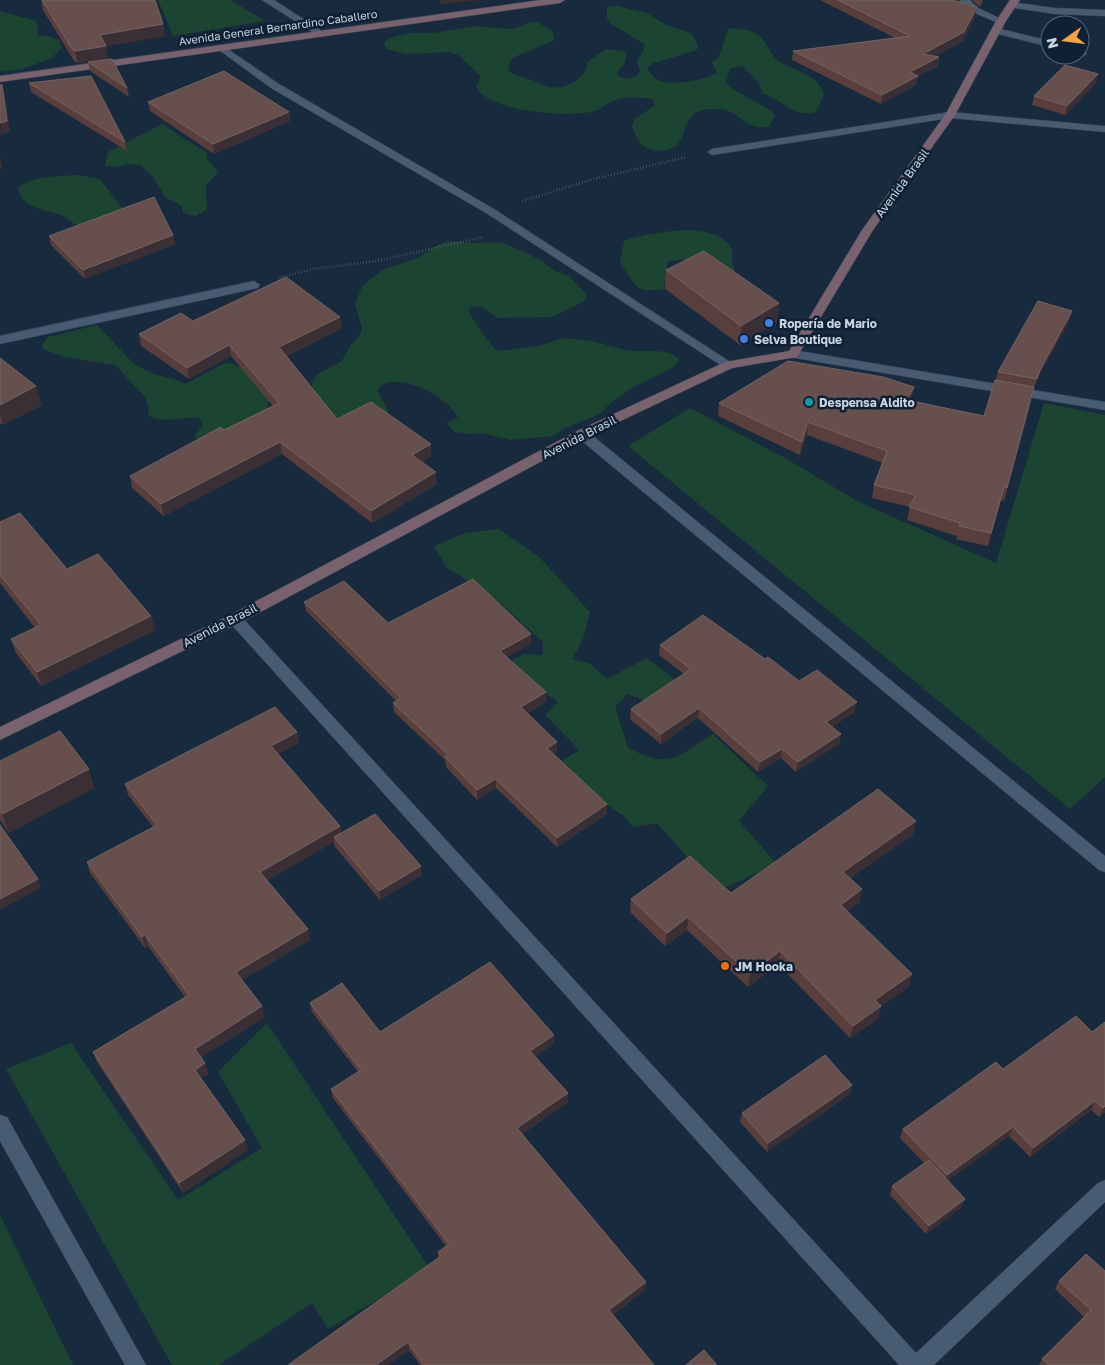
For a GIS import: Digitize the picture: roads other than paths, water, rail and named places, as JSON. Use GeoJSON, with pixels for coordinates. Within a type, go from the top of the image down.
{"type":"FeatureCollection","features":[{"type":"Feature","properties":{"kind":"street"},"geometry":{"type":"LineString","coordinates":[[267,0],[320,33]]}},
{"type":"Feature","properties":{"kind":"street","name":"Avenida General Bernardino Caballero"},"geometry":{"type":"LineString","coordinates":[[0,79],[560,0]]}},
{"type":"Feature","properties":{"kind":"street"},"geometry":{"type":"LineString","coordinates":[[1013,2],[1055,10],[1105,13]]}},
{"type":"Feature","properties":{"kind":"street","name":"Avenida Brasil"},"geometry":{"type":"LineString","coordinates":[[0,734],[235,619],[582,434],[729,365],[793,354],[868,230],[950,115],[1013,2]]}},
{"type":"Feature","properties":{"kind":"street"},"geometry":{"type":"LineString","coordinates":[[960,3],[975,10],[999,26],[1040,40]]}},
{"type":"Feature","properties":{"kind":"street"},"geometry":{"type":"LineString","coordinates":[[222,48],[275,86],[490,211],[729,365]]}},
{"type":"Feature","properties":{"kind":"street"},"geometry":{"type":"LineString","coordinates":[[712,152],[950,115],[1105,129]]}},
{"type":"Feature","properties":{"kind":"street"},"geometry":{"type":"LineString","coordinates":[[0,340],[254,285]]}},
{"type":"Feature","properties":{"kind":"street"},"geometry":{"type":"LineString","coordinates":[[793,354],[1105,406]]}},
{"type":"Feature","properties":{"kind":"street"},"geometry":{"type":"LineString","coordinates":[[582,434],[1105,865]]}},
{"type":"Feature","properties":{"kind":"street"},"geometry":{"type":"LineString","coordinates":[[235,619],[913,1365]]}},
{"type":"Feature","properties":{"kind":"street"},"geometry":{"type":"LineString","coordinates":[[0,1123],[136,1365]]}},
{"type":"Feature","properties":{"kind":"street"},"geometry":{"type":"LineString","coordinates":[[919,1365],[1105,1189]]}},
{"type":"Feature","properties":{"kind":"place","name":"Ropería de Mario"},"geometry":{"type":"Point","coordinates":[769,323]}},
{"type":"Feature","properties":{"kind":"place","name":"Selva Boutique"},"geometry":{"type":"Point","coordinates":[744,339]}},
{"type":"Feature","properties":{"kind":"place","name":"Despensa Aldito"},"geometry":{"type":"Point","coordinates":[809,402]}},
{"type":"Feature","properties":{"kind":"place","name":"JM Hooka"},"geometry":{"type":"Point","coordinates":[725,966]}}]}
